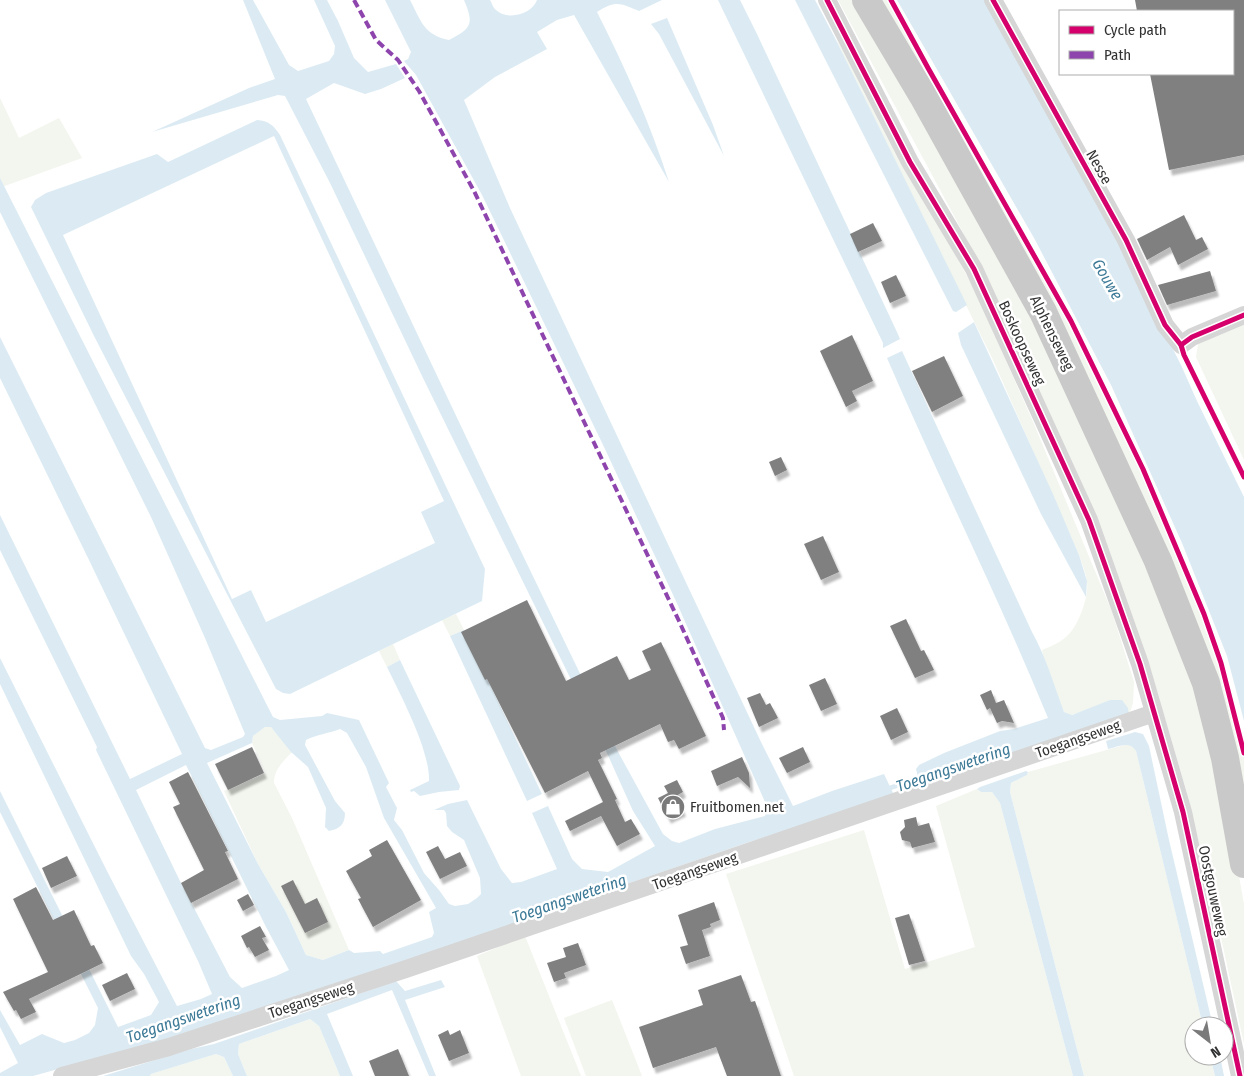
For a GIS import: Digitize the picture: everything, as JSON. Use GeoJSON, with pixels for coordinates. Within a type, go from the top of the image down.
{"type":"FeatureCollection","features":[{"type":"Feature","properties":{"kind":"main road","name":"Alphenseweg"},"geometry":{"type":"LineString","coordinates":[[866,0],[923,96],[1043,312],[1158,561],[1206,683],[1225,758],[1244,864]]}},
{"type":"Feature","properties":{"kind":"street","name":"Boskoopseweg"},"geometry":{"type":"LineString","coordinates":[[827,0],[910,162],[978,278],[1089,520],[1140,664],[1154,713]]}},
{"type":"Feature","properties":{"kind":"street","name":"Nesse"},"geometry":{"type":"LineString","coordinates":[[994,0],[1126,240],[1164,325],[1181,345],[1192,337],[1244,315]]}},
{"type":"Feature","properties":{"kind":"street","name":"Toegangseweg"},"geometry":{"type":"LineString","coordinates":[[62,1076],[169,1046],[406,969],[1154,713]]}},
{"type":"Feature","properties":{"kind":"street","name":"Oostgouweweg"},"geometry":{"type":"LineString","coordinates":[[1154,713],[1183,812],[1240,1076]]}},
{"type":"Feature","properties":{"kind":"shaded area"},"geometry":{"type":"Polygon","coordinates":[[[838,0],[855,0],[977,205],[1173,612],[1218,759],[1244,904],[1244,1044],[1187,793],[1149,664],[1034,384],[967,240],[838,0]]]}},
{"type":"Feature","properties":{"kind":"shaded area"},"geometry":{"type":"Polygon","coordinates":[[[875,0],[888,0],[1062,303],[1126,435],[1224,673],[1244,756],[1244,810],[1223,710],[875,0]]]}},
{"type":"Feature","properties":{"kind":"shaded area"},"geometry":{"type":"Polygon","coordinates":[[[835,38],[850,60],[975,291],[1034,424],[1112,612],[1134,682],[1133,703],[1129,715],[1085,711],[1071,715],[1064,712],[1044,662],[1042,650],[1063,639],[1076,624],[1083,610],[1087,588],[1084,568],[993,360],[835,38]]]}},
{"type":"Feature","properties":{"kind":"shaded area"},"geometry":{"type":"Polygon","coordinates":[[[0,98],[19,138],[59,118],[82,158],[2,187],[0,183],[0,98]]]}},
{"type":"Feature","properties":{"kind":"shaded area"},"geometry":{"type":"Polygon","coordinates":[[[1244,322],[1244,460],[1196,357],[1198,344],[1244,322]]]}},
{"type":"Feature","properties":{"kind":"shaded area"},"geometry":{"type":"Polygon","coordinates":[[[456,614],[464,630],[450,636],[442,620],[456,614]]]}},
{"type":"Feature","properties":{"kind":"shaded area"},"geometry":{"type":"Polygon","coordinates":[[[393,644],[400,660],[387,667],[379,651],[393,644]]]}},
{"type":"Feature","properties":{"kind":"shaded area"},"geometry":{"type":"Polygon","coordinates":[[[265,727],[271,727],[292,752],[277,770],[274,783],[292,818],[349,950],[323,960],[306,955],[286,912],[258,864],[224,791],[266,773],[252,743],[253,736],[265,727]]]}},
{"type":"Feature","properties":{"kind":"shaded area"},"geometry":{"type":"Polygon","coordinates":[[[1128,744],[1133,746],[1136,751],[1201,1016],[1184,1016],[1184,1066],[1212,1066],[1215,1076],[1084,1076],[1010,792],[1011,783],[1027,775],[1028,772],[1128,744]]]}},
{"type":"Feature","properties":{"kind":"shaded area"},"geometry":{"type":"Polygon","coordinates":[[[977,789],[981,792],[992,792],[1000,803],[1073,1076],[794,1076],[726,874],[864,830],[905,969],[975,947],[936,806],[977,789]]]}},
{"type":"Feature","properties":{"kind":"shaded area"},"geometry":{"type":"Polygon","coordinates":[[[525,936],[581,1076],[521,1076],[477,956],[525,936]]]}},
{"type":"Feature","properties":{"kind":"shaded area"},"geometry":{"type":"Polygon","coordinates":[[[612,1000],[642,1076],[586,1076],[564,1018],[612,1000]]]}},
{"type":"Feature","properties":{"kind":"shaded area"},"geometry":{"type":"Polygon","coordinates":[[[310,1019],[319,1026],[340,1076],[247,1076],[238,1054],[239,1044],[310,1019]]]}},
{"type":"Feature","properties":{"kind":"shaded area"},"geometry":{"type":"Polygon","coordinates":[[[216,1054],[224,1057],[233,1076],[150,1076],[151,1074],[216,1054]]]}},
{"type":"Feature","properties":{"kind":"water"},"geometry":{"type":"Polygon","coordinates":[[[243,0],[253,0],[289,65],[298,71],[329,61],[334,54],[335,46],[314,0],[327,0],[354,58],[368,72],[396,64],[405,78],[365,94],[334,83],[306,99],[616,748],[663,834],[672,841],[679,843],[715,829],[765,816],[765,802],[675,599],[482,195],[416,75],[404,61],[408,59],[411,52],[385,0],[410,0],[424,26],[434,35],[449,40],[462,32],[469,24],[469,15],[464,0],[490,0],[496,10],[507,15],[513,15],[530,9],[537,0],[662,0],[639,11],[627,6],[614,4],[597,12],[654,138],[669,182],[574,15],[557,20],[537,32],[547,49],[495,77],[464,100],[510,208],[761,742],[793,806],[884,774],[895,797],[749,842],[630,883],[608,895],[548,910],[457,948],[192,1032],[33,1076],[0,1076],[0,1073],[18,1063],[0,1027],[0,1010],[20,1045],[42,1034],[64,1043],[75,1040],[89,1033],[95,1025],[98,1008],[0,812],[0,791],[118,1027],[151,1015],[159,1002],[144,974],[131,956],[0,684],[0,658],[177,1006],[212,994],[198,961],[96,750],[97,747],[0,550],[0,515],[130,779],[182,754],[0,378],[0,337],[205,748],[211,750],[243,737],[245,734],[151,517],[0,212],[0,178],[273,717],[280,720],[322,716],[327,713],[359,720],[389,783],[386,787],[397,808],[394,820],[402,830],[424,873],[449,904],[455,906],[468,904],[481,894],[480,878],[464,840],[447,826],[444,810],[434,810],[448,804],[467,800],[501,869],[512,883],[521,882],[557,869],[532,813],[548,806],[572,859],[582,869],[608,872],[655,846],[633,811],[606,751],[423,378],[330,183],[285,96],[278,95],[152,132],[249,88],[275,79],[243,0]],[[265,727],[253,736],[252,743],[207,763],[258,864],[286,912],[306,955],[323,960],[349,950],[354,953],[380,951],[383,954],[432,937],[434,933],[429,912],[436,908],[384,818],[366,767],[347,733],[340,729],[315,736],[306,740],[305,745],[335,801],[345,813],[341,825],[329,831],[325,827],[326,808],[308,767],[291,752],[271,727],[265,727]],[[186,765],[136,790],[180,881],[230,977],[242,988],[289,970],[186,765]]]}},
{"type":"Feature","properties":{"kind":"water"},"geometry":{"type":"Polygon","coordinates":[[[718,0],[740,0],[757,34],[900,339],[883,348],[883,343],[718,0]]]}},
{"type":"Feature","properties":{"kind":"water"},"geometry":{"type":"Polygon","coordinates":[[[795,0],[815,0],[835,38],[967,305],[956,312],[953,311],[795,0]]]}},
{"type":"Feature","properties":{"kind":"water","name":"Gouwe"},"geometry":{"type":"Polygon","coordinates":[[[897,0],[988,0],[1121,246],[1181,365],[1244,497],[1244,721],[1227,656],[1182,543],[1111,385],[1034,238],[897,0]]]}},
{"type":"Feature","properties":{"kind":"water"},"geometry":{"type":"Polygon","coordinates":[[[667,18],[713,125],[724,156],[659,34],[651,24],[667,18]]]}},
{"type":"Feature","properties":{"kind":"water"},"geometry":{"type":"Polygon","coordinates":[[[257,120],[265,121],[273,126],[280,135],[485,569],[482,601],[290,694],[276,689],[94,336],[31,207],[35,200],[46,193],[157,154],[168,162],[257,120]],[[274,136],[63,235],[232,599],[251,590],[266,622],[435,543],[421,512],[444,501],[274,136]]]}},
{"type":"Feature","properties":{"kind":"water"},"geometry":{"type":"Polygon","coordinates":[[[974,322],[1079,555],[1087,581],[1086,597],[1041,514],[961,345],[958,333],[974,322]]]}},
{"type":"Feature","properties":{"kind":"water"},"geometry":{"type":"Polygon","coordinates":[[[902,351],[1042,651],[1064,712],[1072,715],[1110,700],[1122,700],[1128,708],[1129,715],[924,787],[916,769],[919,765],[1000,731],[1014,729],[1048,718],[1009,627],[887,358],[902,351]]]}},
{"type":"Feature","properties":{"kind":"water"},"geometry":{"type":"Polygon","coordinates":[[[464,630],[542,794],[527,801],[450,636],[464,630]]]}},
{"type":"Feature","properties":{"kind":"water"},"geometry":{"type":"Polygon","coordinates":[[[400,660],[460,786],[459,790],[420,796],[410,790],[429,781],[428,768],[414,723],[387,667],[400,660]]]}},
{"type":"Feature","properties":{"kind":"water"},"geometry":{"type":"Polygon","coordinates":[[[1135,732],[1143,734],[1149,746],[1211,1016],[1201,1016],[1136,751],[1127,745],[1108,749],[1106,741],[1135,732]]]}},
{"type":"Feature","properties":{"kind":"water"},"geometry":{"type":"Polygon","coordinates":[[[1026,771],[1028,772],[1027,775],[1011,783],[1010,792],[1084,1076],[1073,1076],[1000,803],[992,792],[981,792],[977,789],[1026,771]]]}},
{"type":"Feature","properties":{"kind":"water"},"geometry":{"type":"Polygon","coordinates":[[[441,980],[445,987],[405,1000],[436,1076],[429,1076],[392,990],[327,1014],[353,1076],[340,1076],[319,1026],[310,1019],[239,1044],[238,1054],[247,1076],[233,1076],[224,1057],[216,1054],[151,1074],[150,1076],[103,1076],[191,1049],[214,1044],[396,981],[405,991],[441,980]]]}},
{"type":"Feature","properties":{"kind":"water"},"geometry":{"type":"Polygon","coordinates":[[[1212,1066],[1222,1066],[1224,1076],[1215,1076],[1212,1066]]]}},
{"type":"Feature","properties":{"kind":"building"},"geometry":{"type":"Polygon","coordinates":[[[1135,0],[1244,0],[1244,155],[1169,170],[1150,75],[1234,75],[1234,10],[1137,10],[1135,0]]]}},
{"type":"Feature","properties":{"kind":"building"},"geometry":{"type":"Polygon","coordinates":[[[1184,215],[1196,240],[1202,237],[1208,249],[1178,265],[1170,247],[1147,260],[1137,239],[1184,215]]]}},
{"type":"Feature","properties":{"kind":"building"},"geometry":{"type":"Polygon","coordinates":[[[873,223],[882,241],[858,252],[850,234],[873,223]]]}},
{"type":"Feature","properties":{"kind":"building"},"geometry":{"type":"Polygon","coordinates":[[[1210,271],[1216,291],[1167,305],[1158,285],[1210,271]]]}},
{"type":"Feature","properties":{"kind":"building"},"geometry":{"type":"Polygon","coordinates":[[[896,275],[906,296],[890,303],[881,282],[896,275]]]}},
{"type":"Feature","properties":{"kind":"building"},"geometry":{"type":"Polygon","coordinates":[[[852,335],[873,381],[852,391],[857,401],[846,407],[820,351],[852,335]]]}},
{"type":"Feature","properties":{"kind":"building"},"geometry":{"type":"Polygon","coordinates":[[[944,356],[963,396],[932,412],[912,371],[944,356]]]}},
{"type":"Feature","properties":{"kind":"building"},"geometry":{"type":"Polygon","coordinates":[[[781,457],[787,470],[775,476],[769,462],[781,457]]]}},
{"type":"Feature","properties":{"kind":"building"},"geometry":{"type":"Polygon","coordinates":[[[823,536],[839,572],[821,580],[804,544],[823,536]]]}},
{"type":"Feature","properties":{"kind":"building"},"geometry":{"type":"Polygon","coordinates":[[[527,600],[566,681],[617,656],[629,680],[651,670],[642,651],[661,642],[706,736],[679,749],[674,740],[668,742],[660,724],[600,753],[602,758],[598,760],[617,799],[615,800],[625,822],[631,819],[640,834],[617,846],[601,816],[570,831],[565,821],[603,802],[588,771],[545,793],[461,632],[527,600]]]}},
{"type":"Feature","properties":{"kind":"building"},"geometry":{"type":"Polygon","coordinates":[[[906,619],[921,651],[924,650],[934,670],[915,678],[890,626],[906,619]]]}},
{"type":"Feature","properties":{"kind":"building"},"geometry":{"type":"Polygon","coordinates":[[[825,678],[837,704],[821,711],[809,685],[825,678]]]}},
{"type":"Feature","properties":{"kind":"building"},"geometry":{"type":"Polygon","coordinates":[[[991,690],[996,703],[1004,700],[1014,723],[1002,721],[997,723],[990,708],[987,710],[980,695],[991,690]]]}},
{"type":"Feature","properties":{"kind":"building"},"geometry":{"type":"Polygon","coordinates":[[[760,693],[766,705],[770,703],[778,718],[759,727],[747,698],[760,693]]]}},
{"type":"Feature","properties":{"kind":"building"},"geometry":{"type":"Polygon","coordinates":[[[897,708],[908,732],[891,740],[880,716],[897,708]]]}},
{"type":"Feature","properties":{"kind":"building"},"geometry":{"type":"Polygon","coordinates":[[[252,747],[264,773],[228,790],[215,764],[252,747]]]}},
{"type":"Feature","properties":{"kind":"building"},"geometry":{"type":"Polygon","coordinates":[[[803,747],[810,762],[787,773],[779,758],[803,747]]]}},
{"type":"Feature","properties":{"kind":"building"},"geometry":{"type":"Polygon","coordinates":[[[742,757],[749,773],[750,788],[738,777],[717,786],[711,771],[742,757]]]}},
{"type":"Feature","properties":{"kind":"building"},"geometry":{"type":"Polygon","coordinates":[[[188,772],[228,851],[225,852],[238,879],[191,903],[181,883],[204,870],[173,807],[180,804],[169,782],[188,772]]]}},
{"type":"Feature","properties":{"kind":"building"},"geometry":{"type":"Polygon","coordinates":[[[677,780],[683,792],[676,796],[683,811],[668,818],[658,798],[668,793],[664,786],[677,780]]]}},
{"type":"Feature","properties":{"kind":"building"},"geometry":{"type":"Polygon","coordinates":[[[916,817],[918,826],[929,823],[935,842],[912,848],[910,842],[902,840],[900,832],[905,827],[904,820],[916,817]]]}},
{"type":"Feature","properties":{"kind":"building"},"geometry":{"type":"Polygon","coordinates":[[[387,840],[421,900],[373,927],[358,899],[361,898],[346,871],[372,856],[369,850],[387,840]]]}},
{"type":"Feature","properties":{"kind":"building"},"geometry":{"type":"Polygon","coordinates":[[[438,846],[445,859],[460,852],[467,866],[440,879],[426,852],[438,846]]]}},
{"type":"Feature","properties":{"kind":"building"},"geometry":{"type":"Polygon","coordinates":[[[67,856],[77,876],[51,888],[42,868],[67,856]]]}},
{"type":"Feature","properties":{"kind":"building"},"geometry":{"type":"Polygon","coordinates":[[[293,880],[305,904],[317,898],[328,922],[305,933],[281,886],[293,880]]]}},
{"type":"Feature","properties":{"kind":"building"},"geometry":{"type":"Polygon","coordinates":[[[36,887],[53,920],[74,910],[91,946],[94,945],[103,963],[29,999],[36,1012],[21,1019],[3,992],[48,972],[13,899],[36,887]]]}},
{"type":"Feature","properties":{"kind":"building"},"geometry":{"type":"Polygon","coordinates":[[[248,894],[254,905],[243,911],[237,900],[248,894]]]}},
{"type":"Feature","properties":{"kind":"building"},"geometry":{"type":"Polygon","coordinates":[[[714,902],[720,920],[710,924],[711,927],[702,930],[710,956],[686,964],[680,947],[688,945],[678,915],[714,902]]]}},
{"type":"Feature","properties":{"kind":"building"},"geometry":{"type":"Polygon","coordinates":[[[909,914],[925,961],[909,965],[895,918],[909,914]]]}},
{"type":"Feature","properties":{"kind":"building"},"geometry":{"type":"Polygon","coordinates":[[[260,926],[266,937],[262,938],[269,950],[255,957],[249,947],[247,948],[241,936],[260,926]]]}},
{"type":"Feature","properties":{"kind":"building"},"geometry":{"type":"Polygon","coordinates":[[[578,943],[586,965],[564,973],[566,978],[554,982],[547,963],[566,957],[563,948],[578,943]]]}},
{"type":"Feature","properties":{"kind":"building"},"geometry":{"type":"Polygon","coordinates":[[[127,973],[135,989],[110,1001],[102,985],[127,973]]]}},
{"type":"Feature","properties":{"kind":"building"},"geometry":{"type":"Polygon","coordinates":[[[741,975],[751,1002],[755,1001],[781,1076],[727,1076],[716,1047],[653,1068],[639,1027],[703,1005],[698,990],[741,975]]]}},
{"type":"Feature","properties":{"kind":"building"},"geometry":{"type":"Polygon","coordinates":[[[448,1030],[450,1035],[460,1030],[469,1053],[449,1061],[438,1035],[448,1030]]]}},
{"type":"Feature","properties":{"kind":"building"},"geometry":{"type":"Polygon","coordinates":[[[398,1049],[409,1076],[375,1076],[369,1061],[398,1049]]]}},
{"type":"Feature","properties":{"kind":"waterway","name":"Toegangswetering"},"geometry":{"type":"LineString","coordinates":[[887,789],[922,777]]}},
{"type":"Feature","properties":{"kind":"marked path"},"geometry":{"type":"LineString","coordinates":[[354,0],[376,40],[398,60],[419,91],[474,191],[679,621],[723,718],[724,730]]}},
{"type":"Feature","properties":{"kind":"cycle path"},"geometry":{"type":"LineString","coordinates":[[827,0],[910,162],[974,269],[1089,520],[1140,664],[1183,812],[1240,1076]]}},
{"type":"Feature","properties":{"kind":"cycle path"},"geometry":{"type":"LineString","coordinates":[[891,0],[1071,321],[1143,469],[1204,614],[1221,663],[1244,753]]}},
{"type":"Feature","properties":{"kind":"cycle path"},"geometry":{"type":"LineString","coordinates":[[993,0],[1126,240],[1165,325],[1181,345],[1184,355],[1244,477]]}},
{"type":"Feature","properties":{"kind":"cycle path"},"geometry":{"type":"LineString","coordinates":[[1181,345],[1192,337],[1244,315]]}},
{"type":"Feature","properties":{"kind":"place","name":"Fruitbomen.net"},"geometry":{"type":"Point","coordinates":[673,807]}}]}
